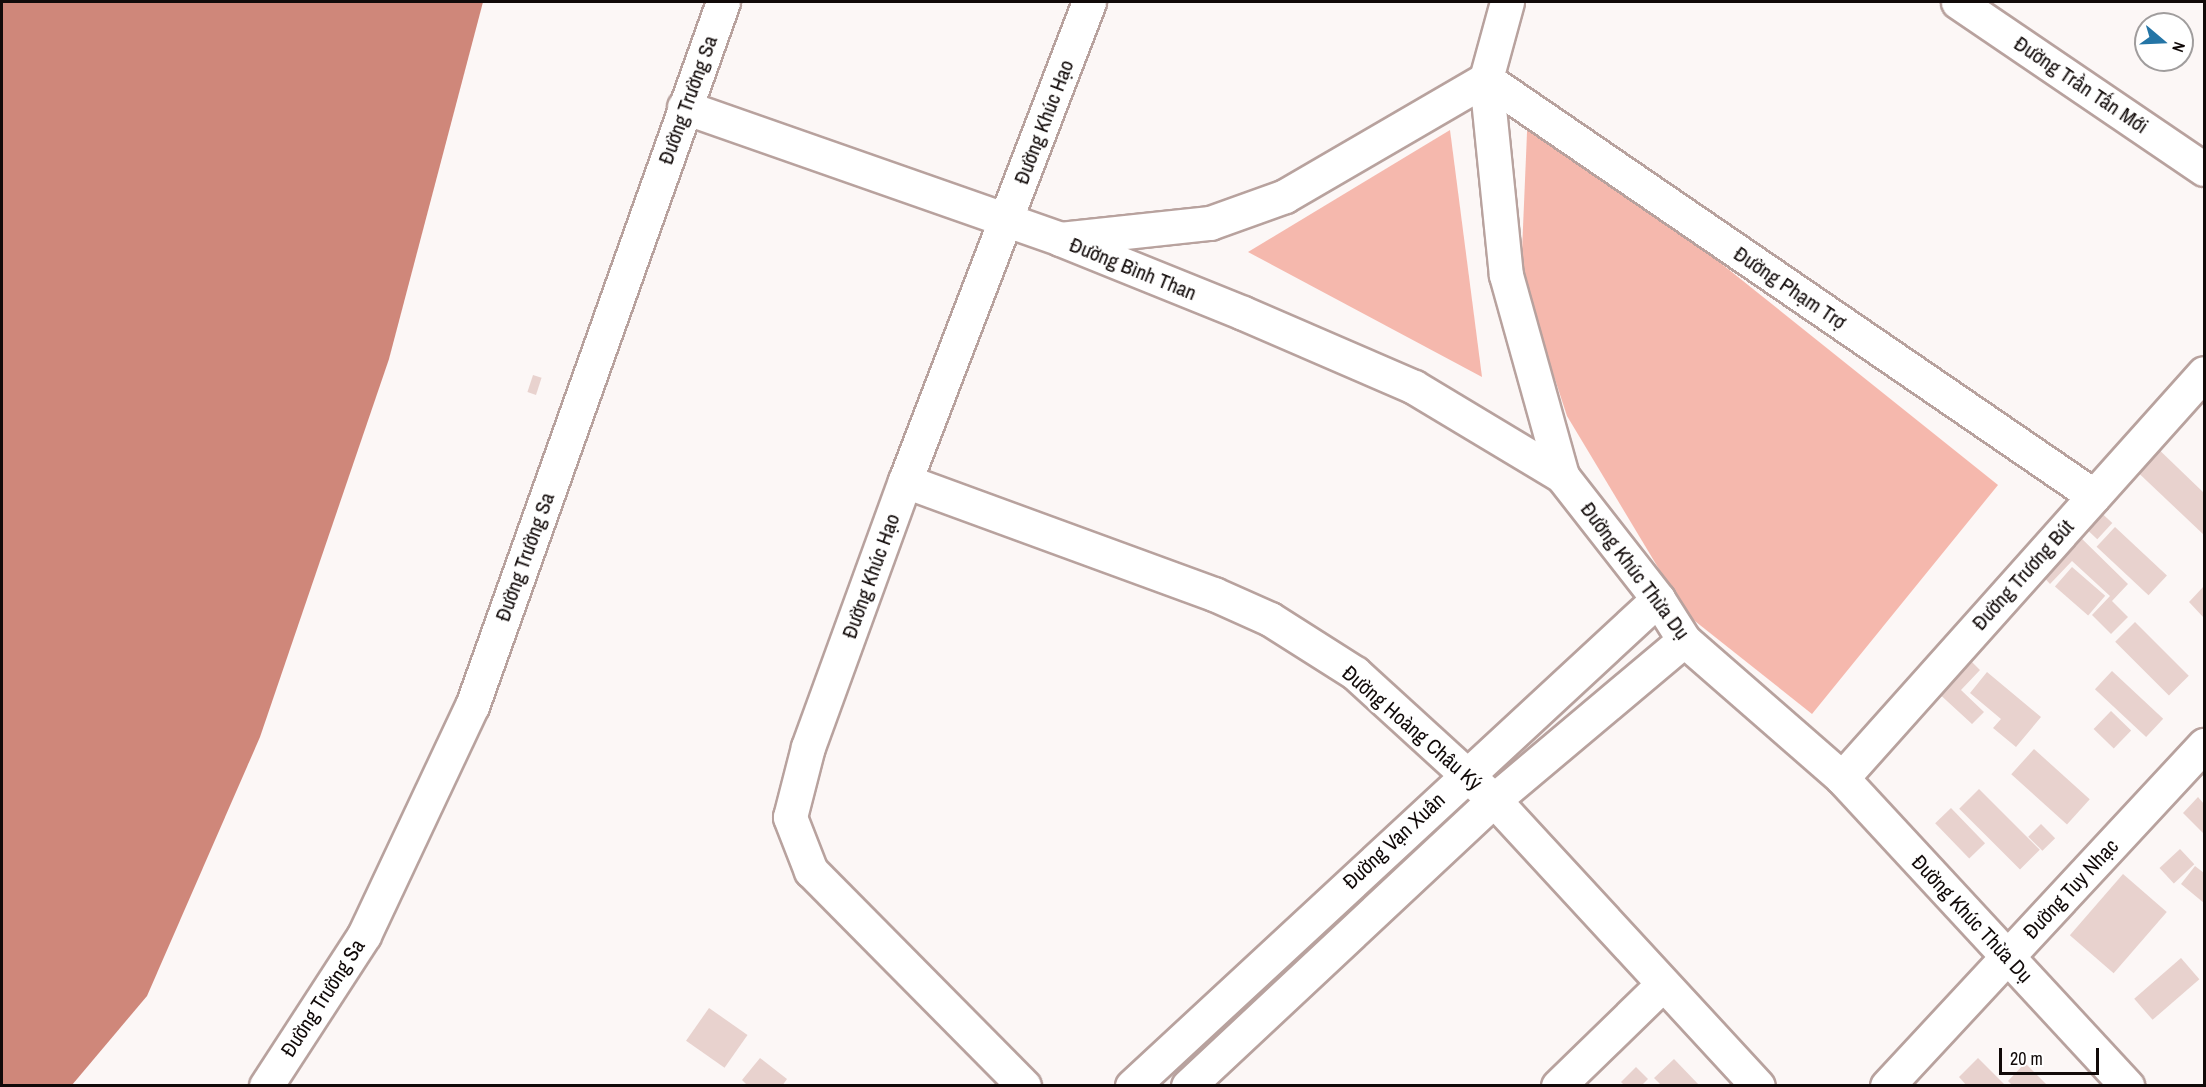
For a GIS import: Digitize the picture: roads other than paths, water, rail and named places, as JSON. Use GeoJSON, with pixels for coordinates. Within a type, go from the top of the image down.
{"type":"FeatureCollection","features":[{"type":"Feature","properties":{"kind":"street","name":"Đường Trường Sa"},"geometry":{"type":"LineString","coordinates":[[266,1086],[364,935],[472,706],[723,2]]}},
{"type":"Feature","properties":{"kind":"street","name":"Đường Khúc Hạo"},"geometry":{"type":"LineString","coordinates":[[1024,1086],[811,871],[790,817],[808,747],[905,481],[1007,222],[1089,2]]}},
{"type":"Feature","properties":{"kind":"street","name":"Đường Khúc Thừa Dụ"},"geometry":{"type":"LineString","coordinates":[[1507,2],[1486,79],[1506,275],[1563,476],[1658,599],[1684,640],[1842,778],[2127,1086]]}},
{"type":"Feature","properties":{"kind":"street","name":"Đường Trần Tấn Mới"},"geometry":{"type":"LineString","coordinates":[[1958,2],[2205,169]]}},
{"type":"Feature","properties":{"kind":"street"},"geometry":{"type":"LineString","coordinates":[[1060,239],[1210,223],[1285,196],[1486,79]]}},
{"type":"Feature","properties":{"kind":"street","name":"Đường Phạm Trợ"},"geometry":{"type":"LineString","coordinates":[[1486,79],[2094,496]]}},
{"type":"Feature","properties":{"kind":"street","name":"Đường Bình Than"},"geometry":{"type":"LineString","coordinates":[[684,107],[1060,239],[1414,387],[1563,476]]}},
{"type":"Feature","properties":{"kind":"street","name":"Đường Trương Bút"},"geometry":{"type":"LineString","coordinates":[[1842,778],[2205,373]]}},
{"type":"Feature","properties":{"kind":"street","name":"Đường Hoàng Châu Ký"},"geometry":{"type":"LineString","coordinates":[[905,481],[1214,594],[1270,619],[1354,673],[1467,773],[1494,800],[1662,985],[1758,1086]]}},
{"type":"Feature","properties":{"kind":"street","name":"Đường Vạn Xuân"},"geometry":{"type":"LineString","coordinates":[[1132,1086],[1467,773],[1658,599]]}},
{"type":"Feature","properties":{"kind":"street","name":"Đường Vạn Xuân"},"geometry":{"type":"LineString","coordinates":[[1188,1086],[1494,800],[1684,640]]}},
{"type":"Feature","properties":{"kind":"street","name":"Đường Tuy Nhạc"},"geometry":{"type":"LineString","coordinates":[[1887,1086],[2205,745]]}},
{"type":"Feature","properties":{"kind":"street"},"geometry":{"type":"LineString","coordinates":[[1558,1086],[1662,985]]}}]}
